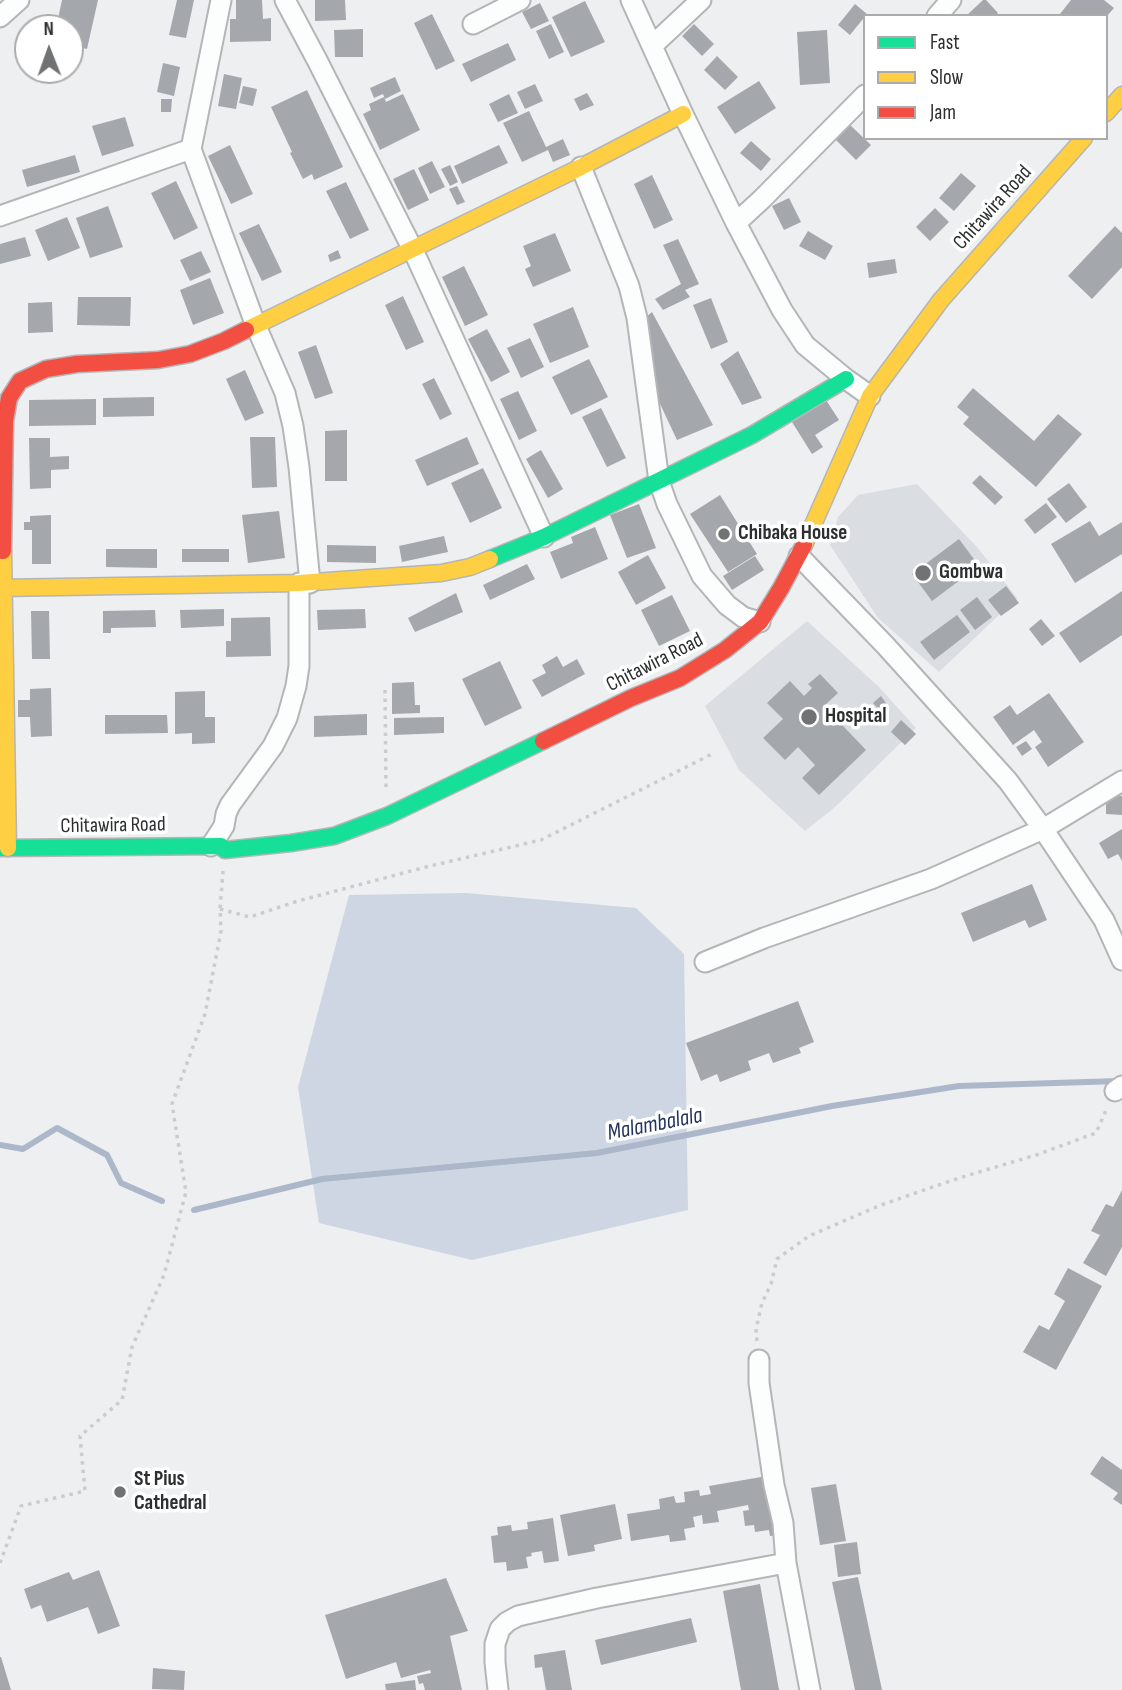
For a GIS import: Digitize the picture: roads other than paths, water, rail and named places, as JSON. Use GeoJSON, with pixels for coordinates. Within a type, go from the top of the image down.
{"type":"FeatureCollection","features":[{"type":"Feature","properties":{"kind":"street"},"geometry":{"type":"LineString","coordinates":[[0,17],[19,0]]}},
{"type":"Feature","properties":{"kind":"street"},"geometry":{"type":"LineString","coordinates":[[218,848],[230,805],[273,746],[287,718],[299,666],[304,583],[299,467],[285,393],[256,326],[191,149],[221,0]]}},
{"type":"Feature","properties":{"kind":"street"},"geometry":{"type":"LineString","coordinates":[[285,0],[413,250],[544,537]]}},
{"type":"Feature","properties":{"kind":"street"},"geometry":{"type":"LineString","coordinates":[[473,24],[520,0]]}},
{"type":"Feature","properties":{"kind":"street"},"geometry":{"type":"LineString","coordinates":[[631,0],[736,223],[790,324],[805,345],[870,396]]}},
{"type":"Feature","properties":{"kind":"street"},"geometry":{"type":"LineString","coordinates":[[653,45],[701,0]]}},
{"type":"Feature","properties":{"kind":"street"},"geometry":{"type":"LineString","coordinates":[[939,14],[951,0]]}},
{"type":"Feature","properties":{"kind":"street"},"geometry":{"type":"LineString","coordinates":[[1108,111],[1122,95]]}},
{"type":"Feature","properties":{"kind":"street"},"geometry":{"type":"LineString","coordinates":[[736,223],[863,97]]}},
{"type":"Feature","properties":{"kind":"street"},"geometry":{"type":"LineString","coordinates":[[4,848],[1,588],[5,421],[9,398],[20,381],[46,369],[77,364],[158,360],[190,354],[224,341],[581,167],[683,114]]}},
{"type":"Feature","properties":{"kind":"street","name":"Chitawira Road"},"geometry":{"type":"LineString","coordinates":[[4,848],[218,848],[290,843],[334,836],[387,816],[631,698],[680,678],[725,650],[760,622],[799,556],[870,396],[941,300],[1082,140]]}},
{"type":"Feature","properties":{"kind":"street"},"geometry":{"type":"LineString","coordinates":[[0,216],[191,149]]}},
{"type":"Feature","properties":{"kind":"street"},"geometry":{"type":"LineString","coordinates":[[581,167],[629,286],[637,318],[659,481],[667,504],[702,576],[727,605],[743,617],[760,622]]}},
{"type":"Feature","properties":{"kind":"street"},"geometry":{"type":"LineString","coordinates":[[1,588],[304,583],[441,573],[470,567],[544,537],[752,435],[846,379]]}},
{"type":"Feature","properties":{"kind":"street"},"geometry":{"type":"LineString","coordinates":[[799,556],[885,645],[1008,781],[1104,920],[1122,960]]}},
{"type":"Feature","properties":{"kind":"street"},"geometry":{"type":"LineString","coordinates":[[705,962],[764,938],[931,879],[1043,829],[1122,780]]}},
{"type":"Feature","properties":{"kind":"street"},"geometry":{"type":"LineString","coordinates":[[759,1360],[759,1383],[774,1485],[783,1523],[786,1563],[810,1690]]}},
{"type":"Feature","properties":{"kind":"street"},"geometry":{"type":"LineString","coordinates":[[498,1690],[495,1644],[500,1629],[518,1616],[597,1598],[786,1563]]}},
{"type":"Feature","properties":{"kind":"waterway","name":"Malambalala"},"geometry":{"type":"LineString","coordinates":[[194,1210],[322,1179],[597,1153],[832,1106],[959,1086],[1119,1081]]}},
{"type":"Feature","properties":{"kind":"waterway","name":"Malambalala"},"geometry":{"type":"LineString","coordinates":[[0,1145],[23,1149],[57,1128],[107,1155],[121,1183],[162,1201]]}},
{"type":"Feature","properties":{"kind":"place","name":"Chibaka House"},"geometry":{"type":"Point","coordinates":[724,534]}},
{"type":"Feature","properties":{"kind":"place","name":"Gombwa"},"geometry":{"type":"Point","coordinates":[923,573]}},
{"type":"Feature","properties":{"kind":"place","name":"Hospital"},"geometry":{"type":"Point","coordinates":[809,717]}},
{"type":"Feature","properties":{"kind":"place","name":"St Pius Cathedral"},"geometry":{"type":"Point","coordinates":[120,1492]}}]}
